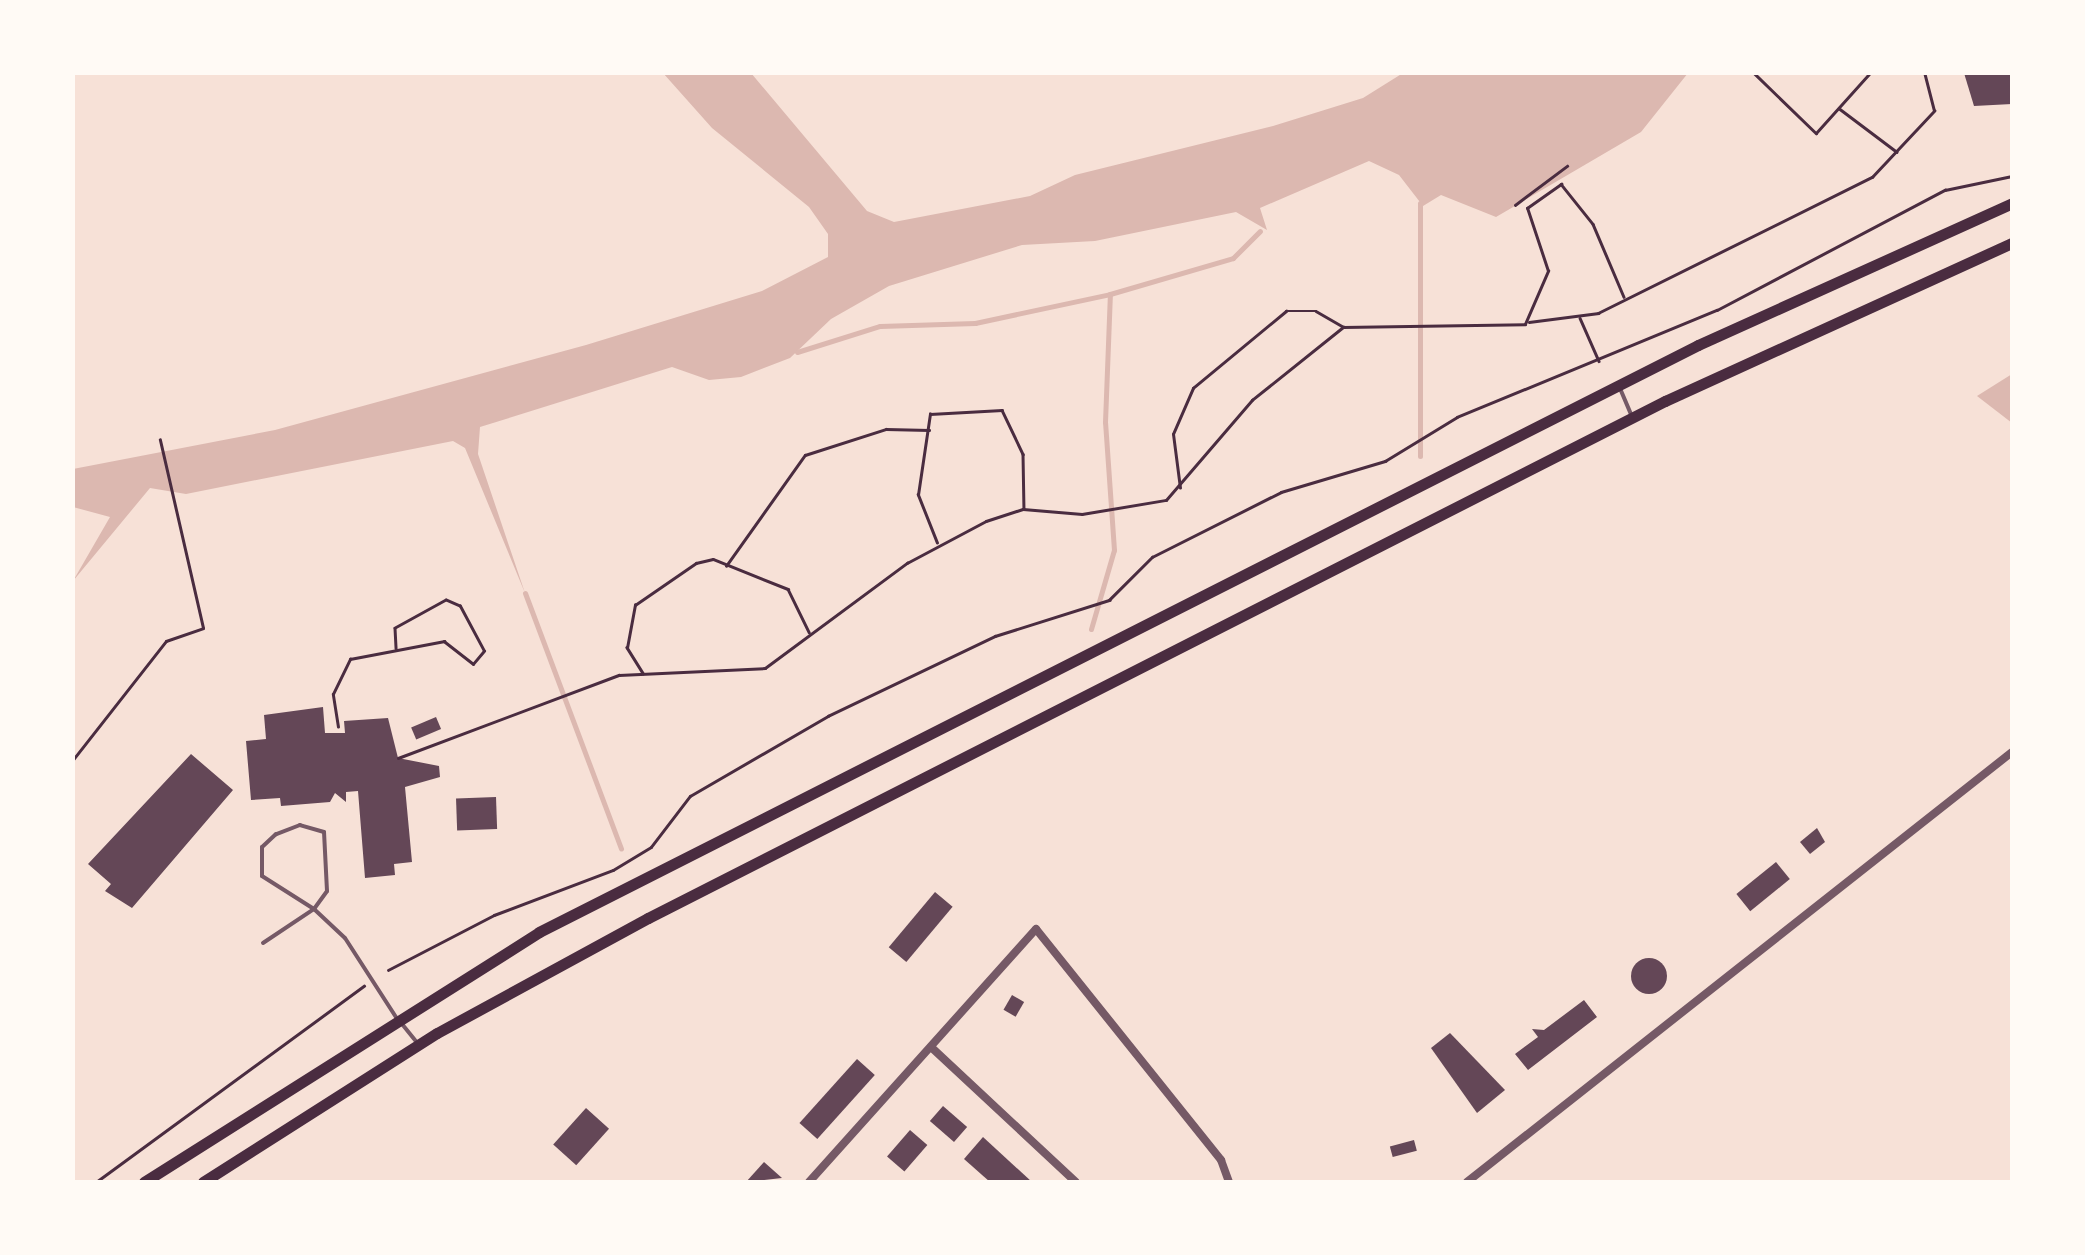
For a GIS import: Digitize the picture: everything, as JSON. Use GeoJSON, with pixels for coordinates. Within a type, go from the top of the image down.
{"type":"FeatureCollection","features":[{"type":"Feature","properties":{"kind":"highway"},"geometry":{"type":"LineString","coordinates":[[144,1182],[396,1016],[539,932],[1619,386],[2012,204]]}},
{"type":"Feature","properties":{"kind":"highway"},"geometry":{"type":"LineString","coordinates":[[204,1182],[418,1044],[1633,418],[2012,243]]}},
{"type":"Feature","properties":{"kind":"street"},"geometry":{"type":"LineString","coordinates":[[1467,1182],[2012,752]]}},
{"type":"Feature","properties":{"kind":"street"},"geometry":{"type":"LineString","coordinates":[[809,1182],[1036,929],[1221,1160],[1228,1182]]}},
{"type":"Feature","properties":{"kind":"street"},"geometry":{"type":"LineString","coordinates":[[931,1048],[1076,1182]]}},
{"type":"Feature","properties":{"kind":"lane"},"geometry":{"type":"LineString","coordinates":[[1619,386],[1633,418]]}},
{"type":"Feature","properties":{"kind":"lane"},"geometry":{"type":"LineString","coordinates":[[263,943],[314,909],[326,890],[324,832],[286,829],[262,847],[262,876],[314,909],[345,938],[418,1044]]}},
{"type":"Feature","properties":{"kind":"path"},"geometry":{"type":"LineString","coordinates":[[1752,72],[1816,133],[1871,72]]}},
{"type":"Feature","properties":{"kind":"path"},"geometry":{"type":"LineString","coordinates":[[398,758],[600,683],[644,676],[744,673],[937,544],[1024,510],[1082,514],[1132,508],[1181,489],[1252,400],[1343,327],[1385,322],[1526,323],[1580,318],[1860,184],[1897,152],[1934,110],[1924,72]]}},
{"type":"Feature","properties":{"kind":"path"},"geometry":{"type":"LineString","coordinates":[[1838,108],[1897,152]]}},
{"type":"Feature","properties":{"kind":"path"},"geometry":{"type":"LineString","coordinates":[[1515,205],[1568,166]]}},
{"type":"Feature","properties":{"kind":"path"},"geometry":{"type":"LineString","coordinates":[[388,970],[494,915],[614,870],[651,847],[690,796],[828,716],[974,644],[1109,600],[1152,558],[1236,514],[1410,448],[1451,421],[1599,362],[1945,190],[2012,176]]}},
{"type":"Feature","properties":{"kind":"path"},"geometry":{"type":"LineString","coordinates":[[1526,323],[1548,271],[1527,208],[1562,184],[1593,224],[1624,297]]}},
{"type":"Feature","properties":{"kind":"path"},"geometry":{"type":"LineString","coordinates":[[1181,489],[1172,434],[1193,388],[1286,311],[1316,312],[1343,327]]}},
{"type":"Feature","properties":{"kind":"path"},"geometry":{"type":"LineString","coordinates":[[1580,318],[1599,362]]}},
{"type":"Feature","properties":{"kind":"path"},"geometry":{"type":"LineString","coordinates":[[937,544],[918,494],[930,414],[1002,410],[1023,454],[1024,510]]}},
{"type":"Feature","properties":{"kind":"path"},"geometry":{"type":"LineString","coordinates":[[726,566],[793,470],[823,449],[886,429],[930,430]]}},
{"type":"Feature","properties":{"kind":"path"},"geometry":{"type":"LineString","coordinates":[[72,761],[166,641],[203,628],[160,440]]}},
{"type":"Feature","properties":{"kind":"path"},"geometry":{"type":"LineString","coordinates":[[644,676],[627,648],[636,606],[696,563],[726,566],[788,589],[810,632]]}},
{"type":"Feature","properties":{"kind":"path"},"geometry":{"type":"LineString","coordinates":[[338,728],[338,674],[361,654],[444,641],[473,664],[484,651],[460,606],[446,600],[395,628],[396,648]]}},
{"type":"Feature","properties":{"kind":"path"},"geometry":{"type":"LineString","coordinates":[[96,1182],[365,985]]}},
{"type":"Feature","properties":{"kind":"shaded area"},"geometry":{"type":"Polygon","coordinates":[[[663,73],[751,73],[867,211],[894,222],[1030,196],[1075,175],[1273,126],[1363,98],[1403,73],[1688,73],[1641,132],[1496,217],[1441,195],[1423,206],[1399,175],[1369,161],[1260,208],[1267,230],[1236,212],[1095,241],[1022,245],[889,286],[831,319],[790,358],[741,377],[709,380],[672,367],[480,427],[478,454],[525,593],[465,448],[453,441],[186,494],[150,488],[73,581],[110,517],[73,507],[73,469],[275,430],[586,345],[762,291],[828,257],[828,234],[809,207],[712,128],[663,73]]]}},
{"type":"Feature","properties":{"kind":"shaded area"},"geometry":{"type":"Polygon","coordinates":[[[2012,374],[2012,423],[1977,396],[2012,374]]]}},
{"type":"Feature","properties":{"kind":"building"},"geometry":{"type":"Polygon","coordinates":[[[2012,72],[2012,104],[1974,106],[1964,73],[2012,72]]]}},
{"type":"Feature","properties":{"kind":"building"},"geometry":{"type":"Polygon","coordinates":[[[323,707],[325,733],[345,733],[344,721],[388,718],[398,758],[439,766],[440,777],[405,787],[412,862],[394,864],[395,875],[365,878],[358,791],[346,792],[346,802],[335,793],[330,802],[281,806],[280,798],[251,800],[246,741],[266,739],[264,715],[323,707]]]}},
{"type":"Feature","properties":{"kind":"building"},"geometry":{"type":"Polygon","coordinates":[[[436,717],[441,729],[416,740],[411,728],[436,717]]]}},
{"type":"Feature","properties":{"kind":"building"},"geometry":{"type":"Polygon","coordinates":[[[191,754],[233,790],[132,908],[105,891],[111,884],[88,864],[191,754]]]}},
{"type":"Feature","properties":{"kind":"building"},"geometry":{"type":"Polygon","coordinates":[[[496,797],[497,829],[457,830],[456,798],[496,797]]]}},
{"type":"Feature","properties":{"kind":"building"},"geometry":{"type":"Polygon","coordinates":[[[1817,828],[1825,842],[1810,854],[1800,842],[1817,828]]]}},
{"type":"Feature","properties":{"kind":"building"},"geometry":{"type":"Polygon","coordinates":[[[1776,862],[1790,879],[1750,911],[1736,894],[1776,862]]]}},
{"type":"Feature","properties":{"kind":"building"},"geometry":{"type":"Polygon","coordinates":[[[935,892],[953,907],[906,962],[889,947],[935,892]]]}},
{"type":"Feature","properties":{"kind":"building"},"geometry":{"type":"Polygon","coordinates":[[[1649,958],[1661,964],[1667,976],[1661,988],[1649,994],[1637,988],[1631,976],[1637,964],[1649,958]]]}},
{"type":"Feature","properties":{"kind":"building"},"geometry":{"type":"Polygon","coordinates":[[[1012,995],[1024,1002],[1016,1017],[1004,1010],[1012,995]]]}},
{"type":"Feature","properties":{"kind":"building"},"geometry":{"type":"Polygon","coordinates":[[[1584,1000],[1597,1017],[1528,1070],[1515,1054],[1538,1037],[1532,1029],[1544,1030],[1584,1000]]]}},
{"type":"Feature","properties":{"kind":"building"},"geometry":{"type":"Polygon","coordinates":[[[1450,1033],[1505,1090],[1477,1113],[1431,1048],[1450,1033]]]}},
{"type":"Feature","properties":{"kind":"building"},"geometry":{"type":"Polygon","coordinates":[[[857,1059],[875,1075],[817,1139],[799,1123],[857,1059]]]}},
{"type":"Feature","properties":{"kind":"building"},"geometry":{"type":"Polygon","coordinates":[[[943,1106],[967,1127],[954,1142],[930,1121],[943,1106]]]}},
{"type":"Feature","properties":{"kind":"building"},"geometry":{"type":"Polygon","coordinates":[[[586,1108],[609,1129],[576,1165],[553,1144],[586,1108]]]}},
{"type":"Feature","properties":{"kind":"building"},"geometry":{"type":"Polygon","coordinates":[[[910,1130],[927,1145],[904,1172],[887,1156],[910,1130]]]}},
{"type":"Feature","properties":{"kind":"building"},"geometry":{"type":"Polygon","coordinates":[[[983,1137],[1032,1182],[990,1182],[964,1159],[983,1137]]]}},
{"type":"Feature","properties":{"kind":"building"},"geometry":{"type":"Polygon","coordinates":[[[1414,1140],[1417,1151],[1393,1157],[1390,1146],[1414,1140]]]}},
{"type":"Feature","properties":{"kind":"building"},"geometry":{"type":"Polygon","coordinates":[[[764,1162],[782,1178],[746,1182],[764,1162]]]}},
{"type":"Feature","properties":{"kind":"waterway"},"geometry":{"type":"LineString","coordinates":[[1420,203],[1420,456]]}},
{"type":"Feature","properties":{"kind":"waterway"},"geometry":{"type":"LineString","coordinates":[[1091,629],[1114,550],[1105,422],[1110,294],[1233,258],[1260,231]]}},
{"type":"Feature","properties":{"kind":"waterway"},"geometry":{"type":"LineString","coordinates":[[797,352],[880,326],[975,323],[1110,294]]}},
{"type":"Feature","properties":{"kind":"waterway"},"geometry":{"type":"LineString","coordinates":[[525,593],[621,849]]}}]}
